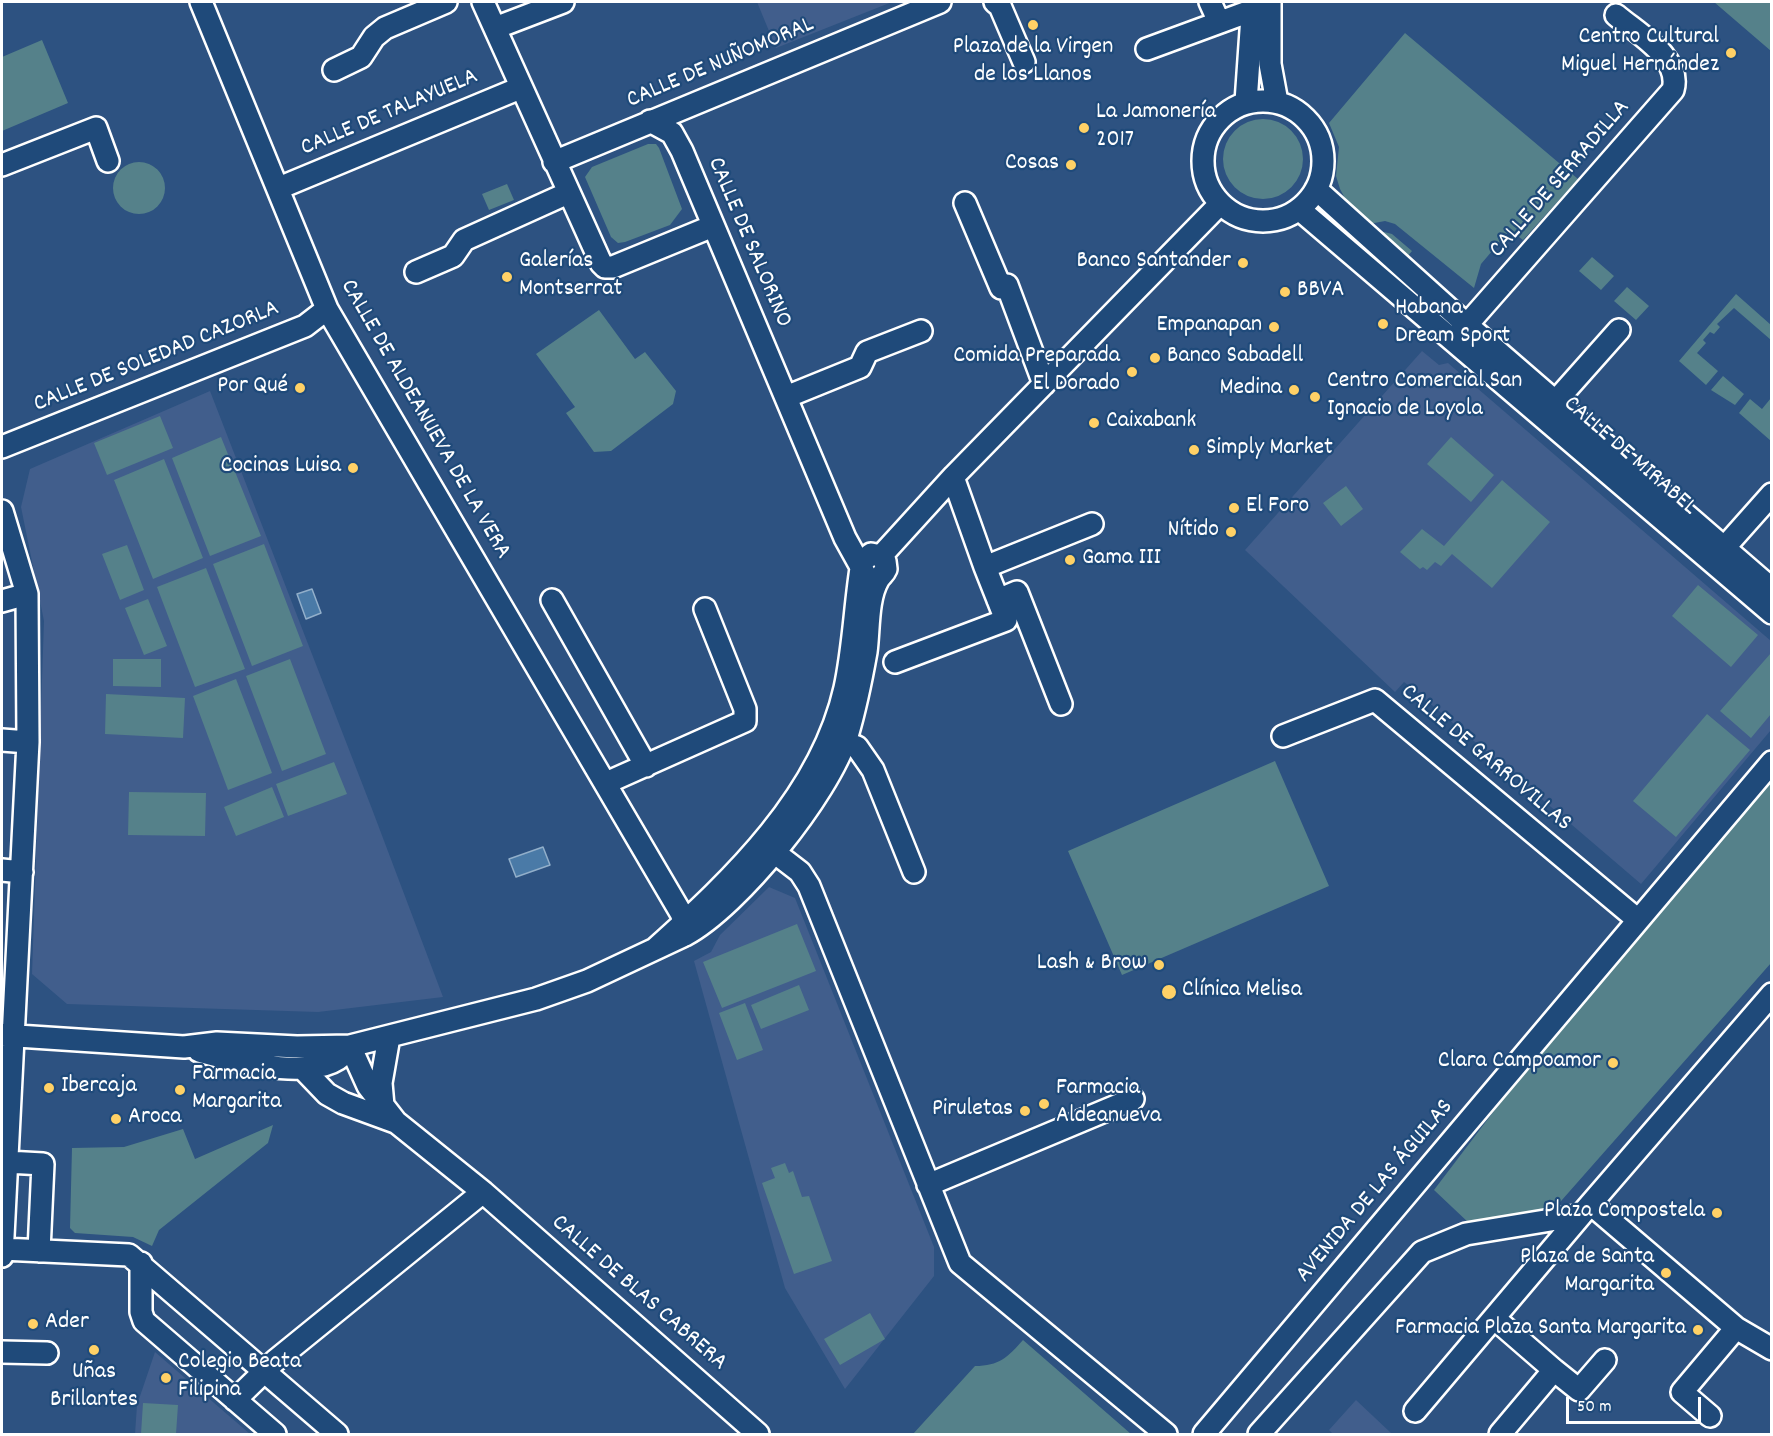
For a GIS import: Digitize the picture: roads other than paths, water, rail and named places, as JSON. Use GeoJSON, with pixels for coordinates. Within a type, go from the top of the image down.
{"type":"FeatureCollection","features":[{"type":"Feature","properties":{"kind":"street","name":"CALLE DE ALDEANUEVA DE LA VERA"},"geometry":{"type":"LineString","coordinates":[[201,2],[327,309],[606,783],[685,929]]}},
{"type":"Feature","properties":{"kind":"street"},"geometry":{"type":"LineString","coordinates":[[334,70],[358,60],[374,37],[385,28],[446,2]]}},
{"type":"Feature","properties":{"kind":"street"},"geometry":{"type":"LineString","coordinates":[[483,2],[568,193],[605,267],[613,267],[713,226]]}},
{"type":"Feature","properties":{"kind":"street"},"geometry":{"type":"LineString","coordinates":[[495,28],[563,2]]}},
{"type":"Feature","properties":{"kind":"street","name":"CALLE DE NUÑOMORAL"},"geometry":{"type":"LineString","coordinates":[[554,162],[940,2]]}},
{"type":"Feature","properties":{"kind":"street"},"geometry":{"type":"LineString","coordinates":[[995,2],[1000,6],[1024,62]]}},
{"type":"Feature","properties":{"kind":"street"},"geometry":{"type":"LineString","coordinates":[[1210,2],[1219,22]]}},
{"type":"Feature","properties":{"kind":"street"},"geometry":{"type":"LineString","coordinates":[[1147,49],[1260,4]]}},
{"type":"Feature","properties":{"kind":"street"},"geometry":{"type":"LineString","coordinates":[[1246,102],[1260,4]]}},
{"type":"Feature","properties":{"kind":"street"},"geometry":{"type":"LineString","coordinates":[[1260,4],[1277,102]]}},
{"type":"Feature","properties":{"kind":"street","name":"CALLE DE SERRADILLA"},"geometry":{"type":"LineString","coordinates":[[1460,333],[1673,90],[1676,80],[1670,61],[1616,15]]}},
{"type":"Feature","properties":{"kind":"street","name":"CALLE DE TALAYUELA"},"geometry":{"type":"LineString","coordinates":[[279,188],[520,87]]}},
{"type":"Feature","properties":{"kind":"street"},"geometry":{"type":"LineString","coordinates":[[1246,102],[1277,102],[1301,114],[1314,129],[1323,154],[1323,171],[1316,189],[1299,209],[1286,216],[1268,221],[1245,219],[1220,204],[1210,191],[1203,169],[1204,145],[1217,122],[1246,102]]}},
{"type":"Feature","properties":{"kind":"street","name":"CALLE DE SALORINO"},"geometry":{"type":"LineString","coordinates":[[650,121],[664,128],[678,141],[844,538],[870,574]]}},
{"type":"Feature","properties":{"kind":"street"},"geometry":{"type":"LineString","coordinates":[[2,165],[96,128],[108,161]]}},
{"type":"Feature","properties":{"kind":"street","name":"CALLE DE MIRABEL"},"geometry":{"type":"LineString","coordinates":[[1316,189],[1460,333],[1772,613]]}},
{"type":"Feature","properties":{"kind":"street"},"geometry":{"type":"LineString","coordinates":[[416,272],[453,256],[464,240],[568,193]]}},
{"type":"Feature","properties":{"kind":"street"},"geometry":{"type":"LineString","coordinates":[[965,203],[1001,288],[1007,285],[1044,384]]}},
{"type":"Feature","properties":{"kind":"street"},"geometry":{"type":"LineString","coordinates":[[685,929],[708,921],[777,854],[805,811],[844,742],[860,686],[870,574],[862,562],[867,556],[881,556],[953,477],[1220,204]]}},
{"type":"Feature","properties":{"kind":"street","name":"CALLE DE MIRABEL"},"geometry":{"type":"LineString","coordinates":[[1299,209],[1460,333],[1555,402],[1772,589]]}},
{"type":"Feature","properties":{"kind":"street","name":"CALLE DE SOLEDAD CAZORLA"},"geometry":{"type":"LineString","coordinates":[[2,447],[305,326],[327,309]]}},
{"type":"Feature","properties":{"kind":"street","name":"CALLE DE MIRABEL"},"geometry":{"type":"LineString","coordinates":[[1555,402],[1619,330]]}},
{"type":"Feature","properties":{"kind":"street"},"geometry":{"type":"LineString","coordinates":[[786,397],[860,367],[867,352],[921,331]]}},
{"type":"Feature","properties":{"kind":"street"},"geometry":{"type":"LineString","coordinates":[[895,662],[1006,620],[953,477]]}},
{"type":"Feature","properties":{"kind":"street"},"geometry":{"type":"LineString","coordinates":[[1724,548],[1772,494]]}},
{"type":"Feature","properties":{"kind":"street"},"geometry":{"type":"LineString","coordinates":[[2,511],[27,594],[28,742],[12,871],[7,1035],[7,1162],[2,1256]]}},
{"type":"Feature","properties":{"kind":"street"},"geometry":{"type":"LineString","coordinates":[[986,567],[1092,524]]}},
{"type":"Feature","properties":{"kind":"street"},"geometry":{"type":"LineString","coordinates":[[870,574],[845,688],[825,746],[783,824],[770,842],[777,854],[800,872],[809,886],[960,1263],[1166,1434]]}},
{"type":"Feature","properties":{"kind":"street"},"geometry":{"type":"LineString","coordinates":[[998,600],[1017,592],[1061,704]]}},
{"type":"Feature","properties":{"kind":"street"},"geometry":{"type":"LineString","coordinates":[[2,601],[27,594]]}},
{"type":"Feature","properties":{"kind":"street"},"geometry":{"type":"LineString","coordinates":[[552,600],[646,766]]}},
{"type":"Feature","properties":{"kind":"street"},"geometry":{"type":"LineString","coordinates":[[606,783],[742,724],[746,718],[705,609]]}},
{"type":"Feature","properties":{"kind":"street","name":"CALLE DE GARROVILLAS"},"geometry":{"type":"LineString","coordinates":[[1283,736],[1375,700],[1638,920]]}},
{"type":"Feature","properties":{"kind":"street"},"geometry":{"type":"LineString","coordinates":[[2,740],[28,742]]}},
{"type":"Feature","properties":{"kind":"street"},"geometry":{"type":"LineString","coordinates":[[844,742],[857,747],[873,770],[914,872]]}},
{"type":"Feature","properties":{"kind":"street","name":"AVENIDA DE LAS ÁGUILAS"},"geometry":{"type":"LineString","coordinates":[[1204,1434],[1772,762]]}},
{"type":"Feature","properties":{"kind":"street"},"geometry":{"type":"LineString","coordinates":[[184,1047],[217,1042],[344,1047],[536,999],[587,981],[655,950],[685,929],[794,800]]}},
{"type":"Feature","properties":{"kind":"street"},"geometry":{"type":"LineString","coordinates":[[1414,1411],[1772,994]]}},
{"type":"Feature","properties":{"kind":"street"},"geometry":{"type":"LineString","coordinates":[[7,1035],[184,1047],[250,1062],[304,1070],[339,1060],[344,1047]]}},
{"type":"Feature","properties":{"kind":"street"},"geometry":{"type":"LineString","coordinates":[[389,1037],[381,1083],[389,1114]]}},
{"type":"Feature","properties":{"kind":"street","name":"CALLE DE BLAS CABRERA"},"geometry":{"type":"LineString","coordinates":[[344,1047],[389,1114],[483,1192],[758,1434]]}},
{"type":"Feature","properties":{"kind":"street","name":"CALLE DE BLAS CABRERA"},"geometry":{"type":"LineString","coordinates":[[304,1070],[327,1094],[343,1103],[389,1114]]}},
{"type":"Feature","properties":{"kind":"street"},"geometry":{"type":"LineString","coordinates":[[928,1185],[1133,1099]]}},
{"type":"Feature","properties":{"kind":"street"},"geometry":{"type":"LineString","coordinates":[[7,1162],[43,1164],[39,1251]]}},
{"type":"Feature","properties":{"kind":"street"},"geometry":{"type":"LineString","coordinates":[[236,1400],[264,1371],[483,1192]]}},
{"type":"Feature","properties":{"kind":"street"},"geometry":{"type":"LineString","coordinates":[[1259,1434],[1422,1252],[1466,1234],[1586,1210],[1736,1328],[1772,1348]]}},
{"type":"Feature","properties":{"kind":"street"},"geometry":{"type":"LineString","coordinates":[[2,1249],[129,1255],[337,1434]]}},
{"type":"Feature","properties":{"kind":"street"},"geometry":{"type":"LineString","coordinates":[[141,1263],[141,1312],[144,1321],[275,1434]]}},
{"type":"Feature","properties":{"kind":"street"},"geometry":{"type":"LineString","coordinates":[[142,1295],[150,1287],[167,1286]]}},
{"type":"Feature","properties":{"kind":"street"},"geometry":{"type":"LineString","coordinates":[[1494,1318],[1579,1390],[1605,1360]]}},
{"type":"Feature","properties":{"kind":"street"},"geometry":{"type":"LineString","coordinates":[[1710,1416],[1682,1392],[1736,1328]]}},
{"type":"Feature","properties":{"kind":"street"},"geometry":{"type":"LineString","coordinates":[[2,1352],[47,1353]]}},
{"type":"Feature","properties":{"kind":"street"},"geometry":{"type":"LineString","coordinates":[[1500,1434],[1554,1370]]}},
{"type":"Feature","properties":{"kind":"place","name":"Plaza de la Virgen de los Llanos"},"geometry":{"type":"Point","coordinates":[1033,25]}},
{"type":"Feature","properties":{"kind":"place","name":"Centro Cultural Miguel Hernández"},"geometry":{"type":"Point","coordinates":[1731,53]}},
{"type":"Feature","properties":{"kind":"place","name":"La Jamonería 2017"},"geometry":{"type":"Point","coordinates":[1084,128]}},
{"type":"Feature","properties":{"kind":"place","name":"Cosas"},"geometry":{"type":"Point","coordinates":[1071,165]}},
{"type":"Feature","properties":{"kind":"place","name":"Banco Santander"},"geometry":{"type":"Point","coordinates":[1243,263]}},
{"type":"Feature","properties":{"kind":"place","name":"Galerías Montserrat"},"geometry":{"type":"Point","coordinates":[507,277]}},
{"type":"Feature","properties":{"kind":"place","name":"BBVA"},"geometry":{"type":"Point","coordinates":[1285,292]}},
{"type":"Feature","properties":{"kind":"place","name":"Habana Dream Sport"},"geometry":{"type":"Point","coordinates":[1383,324]}},
{"type":"Feature","properties":{"kind":"place","name":"Empanapan"},"geometry":{"type":"Point","coordinates":[1274,327]}},
{"type":"Feature","properties":{"kind":"place","name":"Banco Sabadell"},"geometry":{"type":"Point","coordinates":[1155,358]}},
{"type":"Feature","properties":{"kind":"place","name":"Comida Preparada El Dorado"},"geometry":{"type":"Point","coordinates":[1132,372]}},
{"type":"Feature","properties":{"kind":"place","name":"Por Qué"},"geometry":{"type":"Point","coordinates":[300,388]}},
{"type":"Feature","properties":{"kind":"place","name":"Medina"},"geometry":{"type":"Point","coordinates":[1294,390]}},
{"type":"Feature","properties":{"kind":"place","name":"Centro Comercial San Ignacio de Loyola"},"geometry":{"type":"Point","coordinates":[1315,397]}},
{"type":"Feature","properties":{"kind":"place","name":"Caixabank"},"geometry":{"type":"Point","coordinates":[1094,423]}},
{"type":"Feature","properties":{"kind":"place","name":"Simply Market"},"geometry":{"type":"Point","coordinates":[1194,450]}},
{"type":"Feature","properties":{"kind":"place","name":"Cocinas Luisa"},"geometry":{"type":"Point","coordinates":[353,468]}},
{"type":"Feature","properties":{"kind":"place","name":"El Foro"},"geometry":{"type":"Point","coordinates":[1234,508]}},
{"type":"Feature","properties":{"kind":"place","name":"Nítido"},"geometry":{"type":"Point","coordinates":[1231,532]}},
{"type":"Feature","properties":{"kind":"place","name":"Gama III"},"geometry":{"type":"Point","coordinates":[1070,560]}},
{"type":"Feature","properties":{"kind":"place","name":"Lash & Brow"},"geometry":{"type":"Point","coordinates":[1159,965]}},
{"type":"Feature","properties":{"kind":"place","name":"Clínica Melisa"},"geometry":{"type":"Point","coordinates":[1169,992]}},
{"type":"Feature","properties":{"kind":"place","name":"Clara Campoamor"},"geometry":{"type":"Point","coordinates":[1613,1063]}},
{"type":"Feature","properties":{"kind":"place","name":"Ibercaja"},"geometry":{"type":"Point","coordinates":[49,1088]}},
{"type":"Feature","properties":{"kind":"place","name":"Farmacia Margarita"},"geometry":{"type":"Point","coordinates":[180,1090]}},
{"type":"Feature","properties":{"kind":"place","name":"Farmacia Aldeanueva"},"geometry":{"type":"Point","coordinates":[1044,1104]}},
{"type":"Feature","properties":{"kind":"place","name":"Piruletas"},"geometry":{"type":"Point","coordinates":[1025,1111]}},
{"type":"Feature","properties":{"kind":"place","name":"Aroca"},"geometry":{"type":"Point","coordinates":[116,1119]}},
{"type":"Feature","properties":{"kind":"place","name":"Plaza Compostela"},"geometry":{"type":"Point","coordinates":[1717,1213]}},
{"type":"Feature","properties":{"kind":"place","name":"Plaza de Santa Margarita"},"geometry":{"type":"Point","coordinates":[1666,1273]}},
{"type":"Feature","properties":{"kind":"place","name":"Ader"},"geometry":{"type":"Point","coordinates":[33,1324]}},
{"type":"Feature","properties":{"kind":"place","name":"Farmacia Plaza Santa Margarita"},"geometry":{"type":"Point","coordinates":[1698,1330]}},
{"type":"Feature","properties":{"kind":"place","name":"Uñas Brillantes"},"geometry":{"type":"Point","coordinates":[94,1350]}},
{"type":"Feature","properties":{"kind":"place","name":"Colegio Beata Filipina"},"geometry":{"type":"Point","coordinates":[166,1378]}}]}
